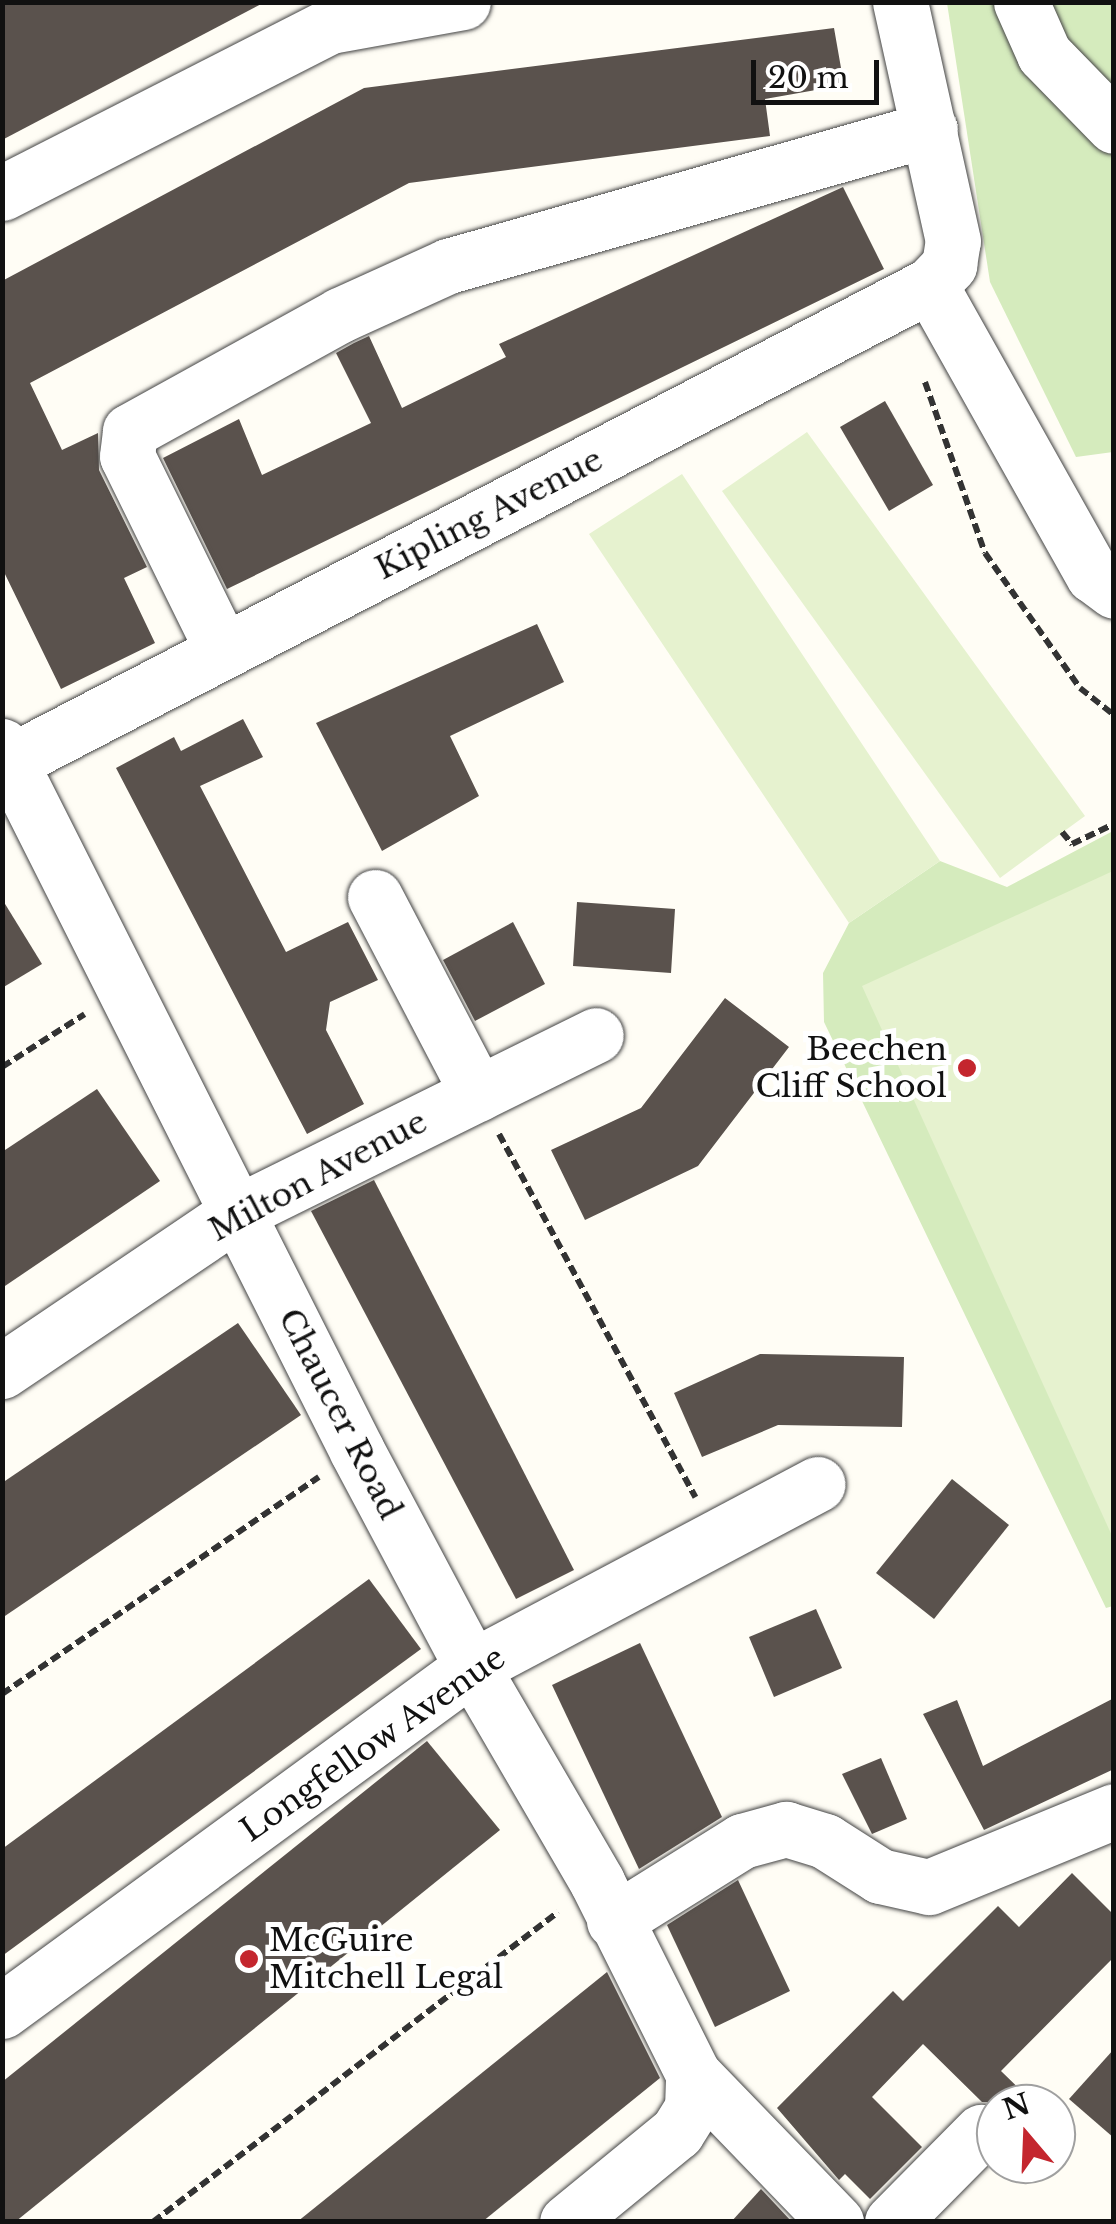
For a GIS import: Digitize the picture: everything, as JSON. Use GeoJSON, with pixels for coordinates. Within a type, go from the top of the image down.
{"type":"FeatureCollection","features":[{"type":"Feature","properties":{"kind":"street"},"geometry":{"type":"LineString","coordinates":[[2,193],[328,14],[462,2]]}},
{"type":"Feature","properties":{"kind":"street"},"geometry":{"type":"LineString","coordinates":[[900,2],[930,128],[941,263],[1094,574],[1114,592]]}},
{"type":"Feature","properties":{"kind":"street"},"geometry":{"type":"LineString","coordinates":[[1021,2],[1044,54],[1114,126]]}},
{"type":"Feature","properties":{"kind":"street"},"geometry":{"type":"LineString","coordinates":[[223,651],[126,456],[130,431],[340,315],[448,266],[930,128]]}},
{"type":"Feature","properties":{"kind":"street","name":"Kipling Avenue"},"geometry":{"type":"LineString","coordinates":[[5,758],[223,651],[941,263]]}},
{"type":"Feature","properties":{"kind":"street","name":"Chaucer Road"},"geometry":{"type":"LineString","coordinates":[[5,758],[357,1451],[472,1668],[605,1902],[693,2074],[836,2222]]}},
{"type":"Feature","properties":{"kind":"street"},"geometry":{"type":"LineString","coordinates":[[375,897],[478,1094]]}},
{"type":"Feature","properties":{"kind":"street","name":"Milton Avenue"},"geometry":{"type":"LineString","coordinates":[[2,1372],[238,1212],[596,1035]]}},
{"type":"Feature","properties":{"kind":"street","name":"Longfellow Avenue"},"geometry":{"type":"LineString","coordinates":[[2,2012],[472,1668],[818,1484]]}},
{"type":"Feature","properties":{"kind":"street"},"geometry":{"type":"LineString","coordinates":[[605,1902],[742,1840],[786,1829],[826,1840],[880,1876],[929,1887],[1114,1811]]}},
{"type":"Feature","properties":{"kind":"street"},"geometry":{"type":"LineString","coordinates":[[567,2222],[678,2132],[692,2108],[693,2074]]}},
{"type":"Feature","properties":{"kind":"street"},"geometry":{"type":"LineString","coordinates":[[892,2222],[976,2137]]}},
{"type":"Feature","properties":{"kind":"path"},"geometry":{"type":"LineString","coordinates":[[921,371],[984,553],[1080,688],[1114,714]]}},
{"type":"Feature","properties":{"kind":"path"},"geometry":{"type":"LineString","coordinates":[[1062,832],[1072,844],[1114,824]]}},
{"type":"Feature","properties":{"kind":"path"},"geometry":{"type":"LineString","coordinates":[[2,1067],[124,989]]}},
{"type":"Feature","properties":{"kind":"path"},"geometry":{"type":"LineString","coordinates":[[478,1094],[716,1538]]}},
{"type":"Feature","properties":{"kind":"path"},"geometry":{"type":"LineString","coordinates":[[2,1694],[357,1451]]}},
{"type":"Feature","properties":{"kind":"path"},"geometry":{"type":"LineString","coordinates":[[154,2222],[605,1902]]}},
{"type":"Feature","properties":{"kind":"green space"},"geometry":{"type":"Polygon","coordinates":[[[947,3],[1113,3],[1113,452],[1076,457],[990,282],[947,3]]]}},
{"type":"Feature","properties":{"kind":"green space"},"geometry":{"type":"Polygon","coordinates":[[[807,432],[1085,816],[1000,878],[722,491],[807,432]]]}},
{"type":"Feature","properties":{"kind":"green space"},"geometry":{"type":"Polygon","coordinates":[[[682,474],[940,861],[849,923],[589,534],[682,474]]]}},
{"type":"Feature","properties":{"kind":"green space"},"geometry":{"type":"Polygon","coordinates":[[[1113,831],[1113,1606],[1106,1608],[824,1022],[823,973],[849,923],[940,861],[1007,887],[1113,831]]]}},
{"type":"Feature","properties":{"kind":"green space"},"geometry":{"type":"Polygon","coordinates":[[[1113,871],[1113,1538],[862,986],[1113,871]]]}},
{"type":"Feature","properties":{"kind":"building"},"geometry":{"type":"Polygon","coordinates":[[[2,2],[265,2],[2,140],[2,2]]]}},
{"type":"Feature","properties":{"kind":"building"},"geometry":{"type":"Polygon","coordinates":[[[834,28],[844,85],[765,99],[770,136],[409,183],[30,383],[62,450],[98,433],[99,470],[147,567],[124,578],[155,643],[61,689],[2,568],[2,281],[364,88],[834,28]]]}},
{"type":"Feature","properties":{"kind":"building"},"geometry":{"type":"Polygon","coordinates":[[[843,187],[884,269],[227,589],[163,458],[239,419],[262,475],[371,423],[336,353],[354,343],[369,336],[402,408],[506,357],[499,344],[843,187]]]}},
{"type":"Feature","properties":{"kind":"building"},"geometry":{"type":"Polygon","coordinates":[[[885,401],[933,485],[889,511],[840,427],[885,401]]]}},
{"type":"Feature","properties":{"kind":"building"},"geometry":{"type":"Polygon","coordinates":[[[537,624],[564,682],[450,736],[479,796],[382,851],[316,723],[537,624]]]}},
{"type":"Feature","properties":{"kind":"building"},"geometry":{"type":"Polygon","coordinates":[[[243,719],[263,757],[200,786],[286,952],[348,922],[378,980],[330,1002],[326,1030],[364,1104],[307,1134],[116,768],[174,737],[181,751],[243,719]]]}},
{"type":"Feature","properties":{"kind":"building"},"geometry":{"type":"Polygon","coordinates":[[[2,899],[42,964],[2,988],[2,899]]]}},
{"type":"Feature","properties":{"kind":"building"},"geometry":{"type":"Polygon","coordinates":[[[577,902],[675,909],[671,973],[573,966],[577,902]]]}},
{"type":"Feature","properties":{"kind":"building"},"geometry":{"type":"Polygon","coordinates":[[[513,922],[545,984],[475,1021],[443,960],[513,922]]]}},
{"type":"Feature","properties":{"kind":"building"},"geometry":{"type":"Polygon","coordinates":[[[725,998],[789,1047],[698,1166],[585,1220],[551,1150],[641,1108],[725,998]]]}},
{"type":"Feature","properties":{"kind":"building"},"geometry":{"type":"Polygon","coordinates":[[[97,1089],[160,1181],[2,1288],[2,1152],[97,1089]]]}},
{"type":"Feature","properties":{"kind":"building"},"geometry":{"type":"Polygon","coordinates":[[[374,1180],[574,1570],[516,1599],[311,1211],[374,1180]]]}},
{"type":"Feature","properties":{"kind":"building"},"geometry":{"type":"Polygon","coordinates":[[[238,1323],[301,1415],[2,1618],[2,1483],[238,1323]]]}},
{"type":"Feature","properties":{"kind":"building"},"geometry":{"type":"Polygon","coordinates":[[[760,1354],[904,1357],[902,1427],[778,1425],[702,1457],[674,1393],[760,1354]]]}},
{"type":"Feature","properties":{"kind":"building"},"geometry":{"type":"Polygon","coordinates":[[[952,1479],[1009,1525],[934,1619],[876,1573],[952,1479]]]}},
{"type":"Feature","properties":{"kind":"building"},"geometry":{"type":"Polygon","coordinates":[[[369,1579],[421,1649],[2,1956],[2,1849],[369,1579]]]}},
{"type":"Feature","properties":{"kind":"building"},"geometry":{"type":"Polygon","coordinates":[[[816,1609],[842,1668],[774,1697],[749,1637],[816,1609]]]}},
{"type":"Feature","properties":{"kind":"building"},"geometry":{"type":"Polygon","coordinates":[[[640,1643],[722,1817],[639,1869],[552,1685],[640,1643]]]}},
{"type":"Feature","properties":{"kind":"building"},"geometry":{"type":"Polygon","coordinates":[[[1114,1698],[1114,1769],[984,1830],[923,1714],[957,1700],[983,1766],[1114,1698]]]}},
{"type":"Feature","properties":{"kind":"building"},"geometry":{"type":"Polygon","coordinates":[[[427,1741],[500,1830],[15,2222],[2,2222],[2,2082],[427,1741]]]}},
{"type":"Feature","properties":{"kind":"building"},"geometry":{"type":"Polygon","coordinates":[[[881,1758],[907,1819],[872,1834],[842,1774],[881,1758]]]}},
{"type":"Feature","properties":{"kind":"building"},"geometry":{"type":"Polygon","coordinates":[[[1072,1873],[1114,1915],[1114,1957],[1001,2071],[1014,2084],[976,2084],[976,2096],[923,2044],[872,2097],[922,2147],[870,2199],[845,2174],[839,2180],[777,2108],[893,1991],[903,2001],[998,1906],[1019,1927],[1072,1873]]]}},
{"type":"Feature","properties":{"kind":"building"},"geometry":{"type":"Polygon","coordinates":[[[738,1880],[790,1991],[715,2027],[667,1925],[738,1880]]]}},
{"type":"Feature","properties":{"kind":"building"},"geometry":{"type":"Polygon","coordinates":[[[607,1972],[660,2078],[482,2222],[297,2222],[607,1972]]]}},
{"type":"Feature","properties":{"kind":"building"},"geometry":{"type":"Polygon","coordinates":[[[1114,2049],[1114,2138],[1076,2105],[1076,2091],[1114,2049]]]}},
{"type":"Feature","properties":{"kind":"building"},"geometry":{"type":"Polygon","coordinates":[[[761,2189],[792,2222],[731,2222],[761,2189]]]}},
{"type":"Feature","properties":{"kind":"place","name":"Beechen Cliff School"},"geometry":{"type":"Point","coordinates":[967,1068]}},
{"type":"Feature","properties":{"kind":"place","name":"McGuire Mitchell Legal"},"geometry":{"type":"Point","coordinates":[249,1959]}}]}
